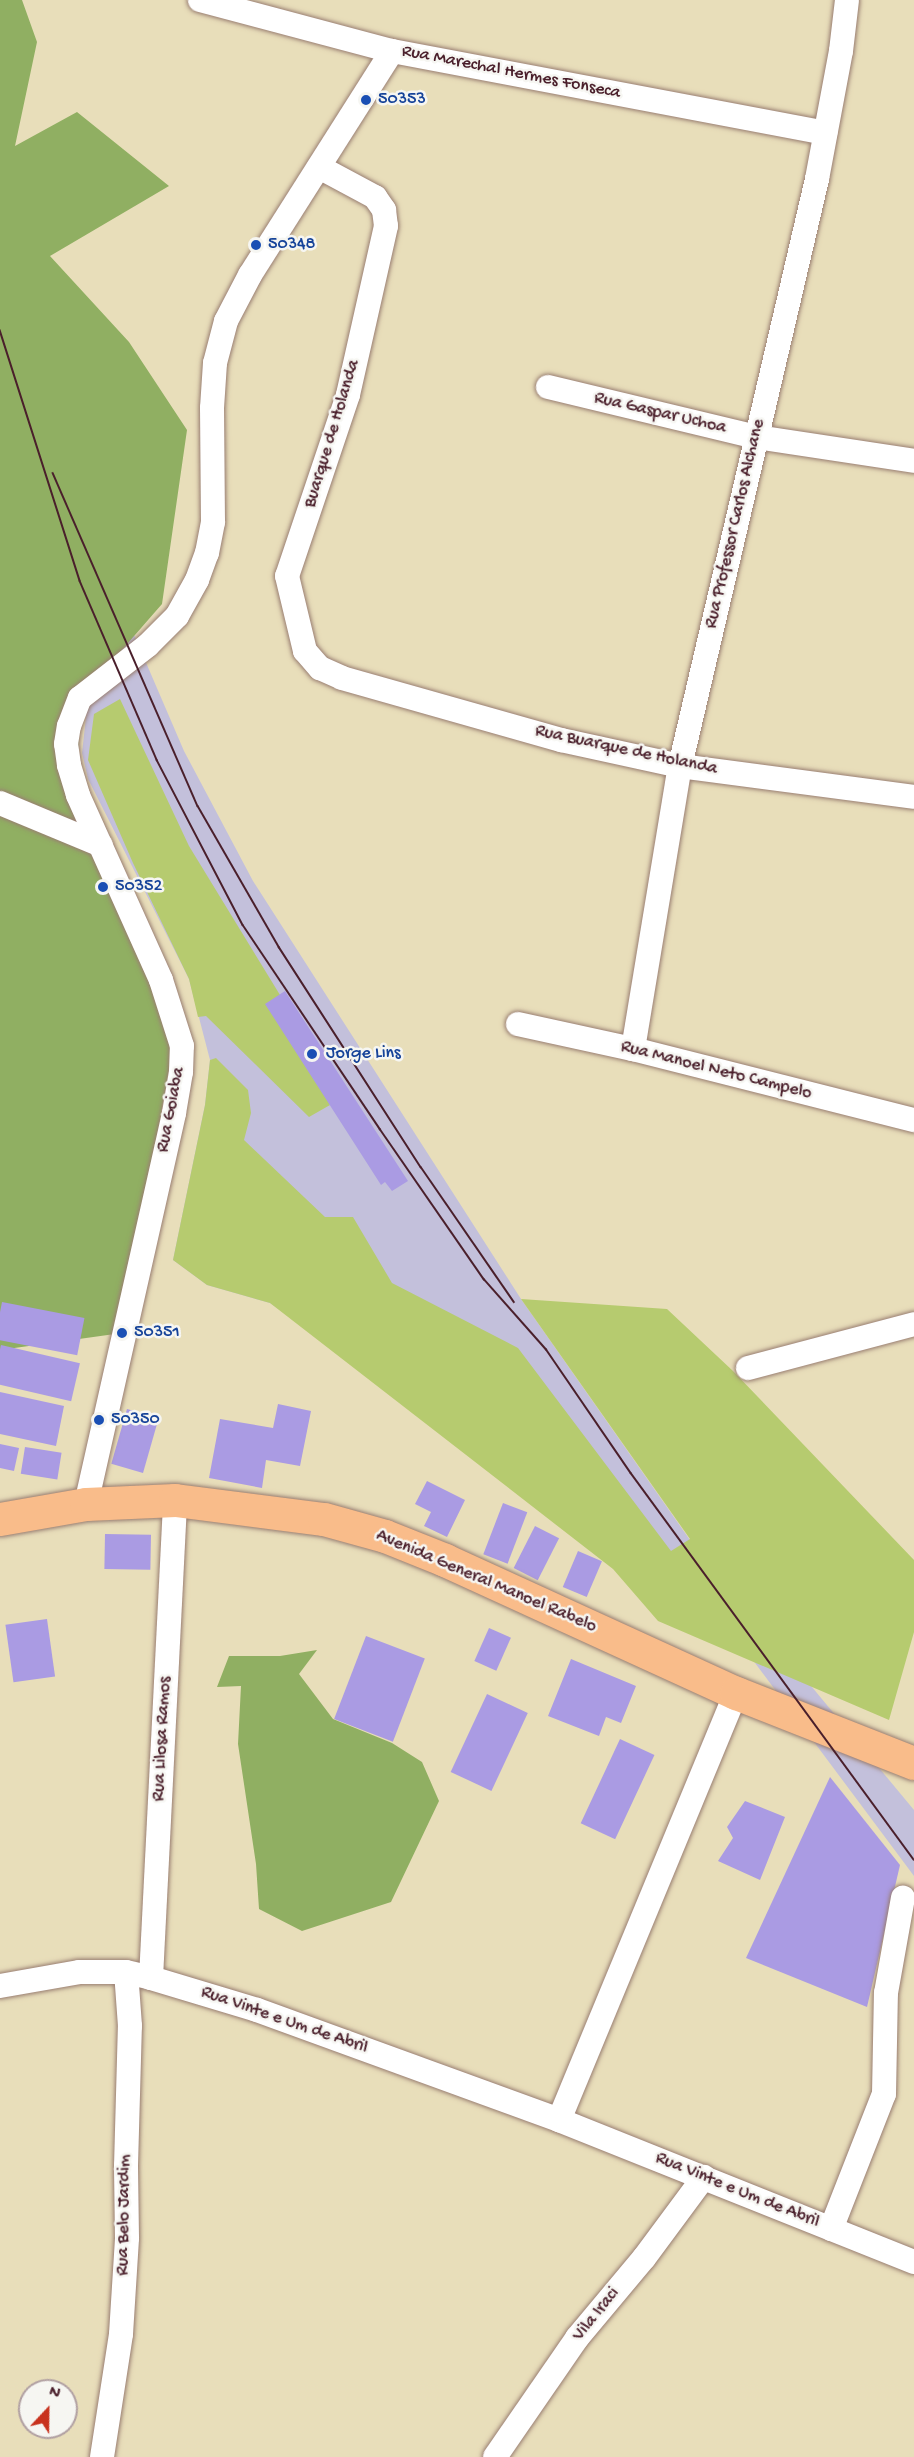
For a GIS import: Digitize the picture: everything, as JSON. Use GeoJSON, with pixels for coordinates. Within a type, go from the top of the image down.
{"type":"FeatureCollection","features":[{"type":"Feature","properties":{"kind":"main road","name":"Avenida General Manoel Rabelo"},"geometry":{"type":"LineString","coordinates":[[0,1519],[86,1504],[175,1500],[324,1518],[385,1536],[445,1560],[736,1693],[914,1763]]}},
{"type":"Feature","properties":{"kind":"street","name":"Rua Marechal Hermes Fonseca"},"geometry":{"type":"LineString","coordinates":[[200,0],[234,5],[393,51],[825,133]]}},
{"type":"Feature","properties":{"kind":"street","name":"Rua Professor Carlos Alchane"},"geometry":{"type":"LineString","coordinates":[[633,1049],[680,766],[817,179],[841,51],[847,0]]}},
{"type":"Feature","properties":{"kind":"street"},"geometry":{"type":"LineString","coordinates":[[319,167],[393,51]]}},
{"type":"Feature","properties":{"kind":"street","name":"Buarque de Holanda"},"geometry":{"type":"LineString","coordinates":[[319,167],[375,197],[384,210],[386,226],[348,395],[287,576],[305,651],[320,668],[342,678]]}},
{"type":"Feature","properties":{"kind":"street","name":"Rua Goiaba"},"geometry":{"type":"LineString","coordinates":[[86,1504],[174,1113],[182,1055],[177,1024],[161,980],[78,795],[69,765],[66,744],[69,726],[80,698],[148,645],[177,616],[197,580],[207,553],[213,522],[212,408],[215,363],[226,321],[250,275],[319,167]]}},
{"type":"Feature","properties":{"kind":"street","name":"Rua Gaspar Uchoa"},"geometry":{"type":"LineString","coordinates":[[548,387],[756,437],[914,461]]}},
{"type":"Feature","properties":{"kind":"street","name":"Rua Buarque de Holanda"},"geometry":{"type":"LineString","coordinates":[[342,678],[561,740],[680,766],[914,797]]}},
{"type":"Feature","properties":{"kind":"street"},"geometry":{"type":"LineString","coordinates":[[0,802],[101,845]]}},
{"type":"Feature","properties":{"kind":"street","name":"Rua Manoel Neto Campelo"},"geometry":{"type":"LineString","coordinates":[[518,1024],[633,1049],[914,1120]]}},
{"type":"Feature","properties":{"kind":"street"},"geometry":{"type":"LineString","coordinates":[[748,1368],[914,1324]]}},
{"type":"Feature","properties":{"kind":"street","name":"Rua Lilosa Ramos"},"geometry":{"type":"LineString","coordinates":[[152,1978],[175,1500]]}},
{"type":"Feature","properties":{"kind":"street"},"geometry":{"type":"LineString","coordinates":[[559,2120],[736,1693]]}},
{"type":"Feature","properties":{"kind":"street"},"geometry":{"type":"LineString","coordinates":[[831,2229],[884,2094],[886,1993],[903,1899]]}},
{"type":"Feature","properties":{"kind":"street","name":"Rua Vinte e Um de Abril"},"geometry":{"type":"LineString","coordinates":[[0,1986],[79,1972],[126,1972],[152,1978],[257,2010],[559,2120],[914,2262]]}},
{"type":"Feature","properties":{"kind":"street","name":"Rua Belo Jardim"},"geometry":{"type":"LineString","coordinates":[[102,2457],[121,2334],[127,2238],[126,2166],[130,2026],[126,1972]]}},
{"type":"Feature","properties":{"kind":"street","name":"Vila Iraci"},"geometry":{"type":"LineString","coordinates":[[495,2457],[577,2338],[644,2258],[704,2177]]}},
{"type":"Feature","properties":{"kind":"shaded area"},"geometry":{"type":"Polygon","coordinates":[[[0,289],[126,616],[184,751],[253,881],[521,1299],[690,1540],[914,1810],[914,1876],[726,1624],[270,1303],[207,1285],[173,1260],[205,1105],[210,1060],[189,979],[88,779],[82,753],[87,708],[0,289]]]}},
{"type":"Feature","properties":{"kind":"green space"},"geometry":{"type":"Polygon","coordinates":[[[0,0],[22,0],[37,42],[15,146],[77,112],[169,186],[50,256],[129,342],[187,430],[162,604],[80,698],[78,795],[177,1024],[122,1333],[0,1350],[0,0]]]}},
{"type":"Feature","properties":{"kind":"green space"},"geometry":{"type":"Polygon","coordinates":[[[120,699],[189,846],[280,995],[330,1105],[309,1117],[206,1016],[198,1017],[189,979],[133,863],[88,760],[94,714],[120,699]]]}},
{"type":"Feature","properties":{"kind":"green space"},"geometry":{"type":"Polygon","coordinates":[[[216,1058],[248,1090],[251,1113],[244,1140],[325,1217],[353,1217],[392,1283],[518,1348],[671,1551],[690,1539],[521,1299],[667,1309],[733,1371],[914,1560],[914,1632],[889,1720],[658,1621],[613,1569],[270,1303],[207,1285],[173,1260],[205,1105],[210,1060],[216,1058]]]}},
{"type":"Feature","properties":{"kind":"green space"},"geometry":{"type":"Polygon","coordinates":[[[317,1650],[299,1674],[333,1719],[392,1743],[422,1762],[439,1801],[391,1902],[302,1931],[259,1909],[256,1864],[238,1744],[241,1686],[217,1687],[229,1656],[280,1656],[317,1650]]]}},
{"type":"Feature","properties":{"kind":"building","name":"Jorge Lins"},"geometry":{"type":"Polygon","coordinates":[[[285,991],[408,1181],[392,1191],[385,1182],[381,1185],[265,1004],[285,991]]]}},
{"type":"Feature","properties":{"kind":"building"},"geometry":{"type":"Polygon","coordinates":[[[2,1302],[84,1318],[77,1355],[0,1340],[2,1302]]]}},
{"type":"Feature","properties":{"kind":"building"},"geometry":{"type":"Polygon","coordinates":[[[1,1345],[80,1363],[71,1401],[0,1385],[1,1345]]]}},
{"type":"Feature","properties":{"kind":"building"},"geometry":{"type":"Polygon","coordinates":[[[0,1392],[64,1406],[56,1446],[0,1434],[0,1392]]]}},
{"type":"Feature","properties":{"kind":"building"},"geometry":{"type":"Polygon","coordinates":[[[278,1404],[311,1411],[300,1466],[266,1460],[262,1488],[209,1478],[220,1419],[273,1428],[278,1404]]]}},
{"type":"Feature","properties":{"kind":"building"},"geometry":{"type":"Polygon","coordinates":[[[127,1409],[159,1418],[143,1473],[111,1464],[127,1409]]]}},
{"type":"Feature","properties":{"kind":"building"},"geometry":{"type":"Polygon","coordinates":[[[0,1444],[19,1448],[14,1471],[0,1468],[0,1444]]]}},
{"type":"Feature","properties":{"kind":"building"},"geometry":{"type":"Polygon","coordinates":[[[25,1447],[62,1453],[57,1479],[21,1474],[25,1447]]]}},
{"type":"Feature","properties":{"kind":"building"},"geometry":{"type":"Polygon","coordinates":[[[427,1481],[465,1500],[447,1537],[424,1526],[431,1512],[415,1504],[427,1481]]]}},
{"type":"Feature","properties":{"kind":"building"},"geometry":{"type":"Polygon","coordinates":[[[503,1503],[527,1512],[508,1564],[483,1554],[503,1503]]]}},
{"type":"Feature","properties":{"kind":"building"},"geometry":{"type":"Polygon","coordinates":[[[535,1526],[559,1538],[538,1580],[514,1568],[535,1526]]]}},
{"type":"Feature","properties":{"kind":"building"},"geometry":{"type":"Polygon","coordinates":[[[105,1534],[151,1535],[150,1570],[104,1569],[105,1534]]]}},
{"type":"Feature","properties":{"kind":"building"},"geometry":{"type":"Polygon","coordinates":[[[578,1551],[602,1561],[587,1597],[563,1587],[578,1551]]]}},
{"type":"Feature","properties":{"kind":"building"},"geometry":{"type":"Polygon","coordinates":[[[47,1619],[55,1676],[13,1682],[5,1625],[47,1619]]]}},
{"type":"Feature","properties":{"kind":"building"},"geometry":{"type":"Polygon","coordinates":[[[489,1628],[511,1638],[496,1671],[474,1661],[489,1628]]]}},
{"type":"Feature","properties":{"kind":"building"},"geometry":{"type":"Polygon","coordinates":[[[366,1636],[425,1659],[393,1742],[334,1719],[366,1636]]]}},
{"type":"Feature","properties":{"kind":"building"},"geometry":{"type":"Polygon","coordinates":[[[571,1659],[636,1686],[621,1723],[606,1717],[599,1736],[548,1716],[571,1659]]]}},
{"type":"Feature","properties":{"kind":"building"},"geometry":{"type":"Polygon","coordinates":[[[487,1694],[528,1713],[491,1791],[451,1772],[487,1694]]]}},
{"type":"Feature","properties":{"kind":"building"},"geometry":{"type":"Polygon","coordinates":[[[620,1739],[654,1755],[615,1839],[581,1823],[620,1739]]]}},
{"type":"Feature","properties":{"kind":"building"},"geometry":{"type":"Polygon","coordinates":[[[830,1777],[900,1865],[867,2007],[746,1958],[830,1777]]]}},
{"type":"Feature","properties":{"kind":"building"},"geometry":{"type":"Polygon","coordinates":[[[745,1801],[785,1817],[760,1880],[718,1861],[733,1838],[727,1827],[745,1801]]]}},
{"type":"Feature","properties":{"kind":"tram line"},"geometry":{"type":"LineString","coordinates":[[0,330],[80,581],[157,760],[243,925],[484,1279],[546,1349],[631,1473],[914,1860]]}},
{"type":"Feature","properties":{"kind":"tram line"},"geometry":{"type":"LineString","coordinates":[[53,473],[198,806],[279,947],[421,1167],[514,1302]]}},
{"type":"Feature","properties":{"kind":"place","name":"50353"},"geometry":{"type":"Point","coordinates":[366,100]}},
{"type":"Feature","properties":{"kind":"place","name":"50348"},"geometry":{"type":"Point","coordinates":[256,245]}},
{"type":"Feature","properties":{"kind":"place","name":"50352"},"geometry":{"type":"Point","coordinates":[103,887]}},
{"type":"Feature","properties":{"kind":"place","name":"Jorge Lins"},"geometry":{"type":"Point","coordinates":[312,1054]}},
{"type":"Feature","properties":{"kind":"place","name":"50351"},"geometry":{"type":"Point","coordinates":[122,1333]}},
{"type":"Feature","properties":{"kind":"place","name":"50350"},"geometry":{"type":"Point","coordinates":[99,1420]}}]}
